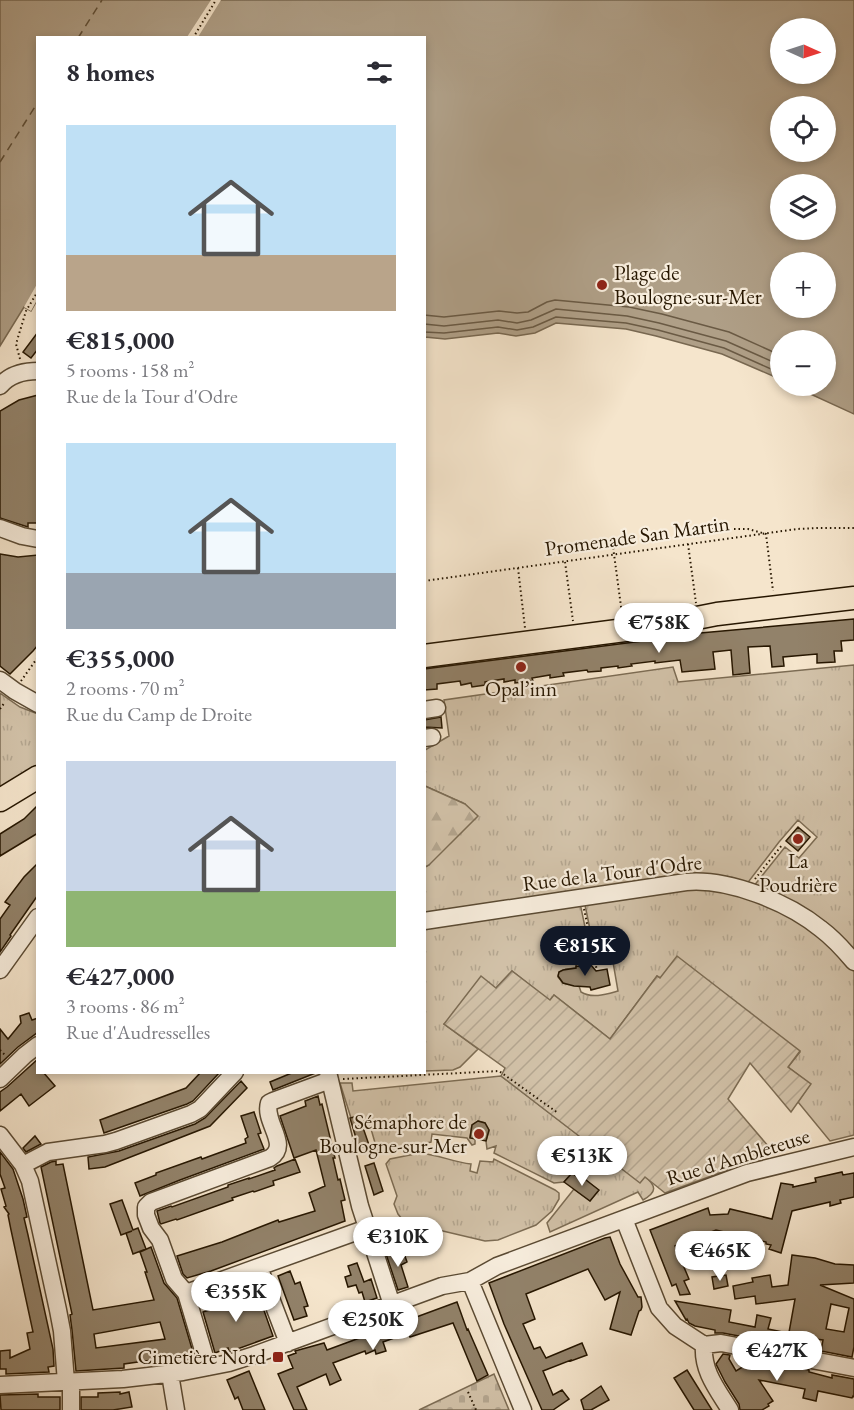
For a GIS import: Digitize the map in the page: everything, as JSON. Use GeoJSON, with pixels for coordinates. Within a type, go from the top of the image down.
{"type":"FeatureCollection","features":[{"type":"Feature","properties":{"kind":"main road"},"geometry":{"type":"LineString","coordinates":[[656,626],[717,614],[854,598]]}},
{"type":"Feature","properties":{"kind":"main road"},"geometry":{"type":"LineString","coordinates":[[426,656],[656,626],[854,608]]}},
{"type":"Feature","properties":{"kind":"main road"},"geometry":{"type":"LineString","coordinates":[[0,800],[36,778]]}},
{"type":"Feature","properties":{"kind":"street"},"geometry":{"type":"LineString","coordinates":[[0,386],[10,377],[30,372]]}},
{"type":"Feature","properties":{"kind":"street"},"geometry":{"type":"LineString","coordinates":[[0,528],[22,536],[36,538]]}},
{"type":"Feature","properties":{"kind":"street"},"geometry":{"type":"LineString","coordinates":[[0,680],[36,703]]}},
{"type":"Feature","properties":{"kind":"street","name":"Rue de la Tour d'Odre"},"geometry":{"type":"LineString","coordinates":[[426,921],[692,881],[719,883],[778,903],[814,923],[833,939],[854,962]]}},
{"type":"Feature","properties":{"kind":"street"},"geometry":{"type":"LineString","coordinates":[[0,970],[36,920]]}},
{"type":"Feature","properties":{"kind":"street"},"geometry":{"type":"LineString","coordinates":[[0,1078],[36,1047]]}},
{"type":"Feature","properties":{"kind":"street"},"geometry":{"type":"LineString","coordinates":[[23,1165],[48,1152],[111,1143],[191,1114],[200,1109],[233,1074]]}},
{"type":"Feature","properties":{"kind":"street"},"geometry":{"type":"LineString","coordinates":[[208,1367],[186,1293],[174,1279],[160,1240],[151,1228],[146,1213],[147,1205],[274,1155],[279,1148],[268,1112],[269,1103],[329,1076],[356,1190],[392,1305]]}},
{"type":"Feature","properties":{"kind":"street"},"geometry":{"type":"LineString","coordinates":[[0,1135],[23,1165],[30,1181],[62,1331],[71,1410]]}},
{"type":"Feature","properties":{"kind":"street","name":"Rue d'Ambleteuse"},"geometry":{"type":"LineString","coordinates":[[0,1384],[123,1379],[170,1374],[246,1358],[446,1285],[470,1281],[494,1267],[747,1173],[854,1147]]}},
{"type":"Feature","properties":{"kind":"street"},"geometry":{"type":"LineString","coordinates":[[624,1219],[659,1308],[675,1326],[704,1345],[721,1343],[854,1368]]}},
{"type":"Feature","properties":{"kind":"street"},"geometry":{"type":"LineString","coordinates":[[186,1293],[367,1227]]}},
{"type":"Feature","properties":{"kind":"street"},"geometry":{"type":"LineString","coordinates":[[259,1267],[288,1343]]}},
{"type":"Feature","properties":{"kind":"street"},"geometry":{"type":"LineString","coordinates":[[470,1281],[523,1410]]}},
{"type":"Feature","properties":{"kind":"street"},"geometry":{"type":"LineString","coordinates":[[704,1345],[705,1367],[730,1410]]}},
{"type":"Feature","properties":{"kind":"street"},"geometry":{"type":"LineString","coordinates":[[170,1374],[176,1410]]}},
{"type":"Feature","properties":{"kind":"path"},"geometry":{"type":"LineString","coordinates":[[194,36],[216,0]]}},
{"type":"Feature","properties":{"kind":"path"},"geometry":{"type":"LineString","coordinates":[[30,372],[16,344],[26,311],[36,294]]}},
{"type":"Feature","properties":{"kind":"path"},"geometry":{"type":"LineString","coordinates":[[708,529],[747,528],[766,534],[773,594]]}},
{"type":"Feature","properties":{"kind":"path","name":"Promenade San Martin"},"geometry":{"type":"LineString","coordinates":[[426,581],[807,528],[854,528]]}},
{"type":"Feature","properties":{"kind":"path"},"geometry":{"type":"LineString","coordinates":[[612,539],[624,622]]}},
{"type":"Feature","properties":{"kind":"path"},"geometry":{"type":"LineString","coordinates":[[688,544],[696,604]]}},
{"type":"Feature","properties":{"kind":"path"},"geometry":{"type":"LineString","coordinates":[[565,562],[575,636]]}},
{"type":"Feature","properties":{"kind":"path"},"geometry":{"type":"LineString","coordinates":[[518,568],[527,642]]}},
{"type":"Feature","properties":{"kind":"path"},"geometry":{"type":"LineString","coordinates":[[25,675],[36,660]]}},
{"type":"Feature","properties":{"kind":"path"},"geometry":{"type":"LineString","coordinates":[[0,710],[8,699]]}},
{"type":"Feature","properties":{"kind":"path"},"geometry":{"type":"LineString","coordinates":[[746,891],[782,845]]}},
{"type":"Feature","properties":{"kind":"path"},"geometry":{"type":"LineString","coordinates":[[582,898],[597,971]]}},
{"type":"Feature","properties":{"kind":"path"},"geometry":{"type":"LineString","coordinates":[[580,966],[583,956],[592,947]]}},
{"type":"Feature","properties":{"kind":"path"},"geometry":{"type":"LineString","coordinates":[[426,1073],[499,1071],[558,1113]]}},
{"type":"Feature","properties":{"kind":"path"},"geometry":{"type":"LineString","coordinates":[[329,1076],[397,1074]]}},
{"type":"Feature","properties":{"kind":"path"},"geometry":{"type":"LineString","coordinates":[[468,1392],[476,1410]]}},
{"type":"Feature","properties":{"kind":"green space"},"geometry":{"type":"Polygon","coordinates":[[[854,665],[854,953],[753,887],[785,847],[799,858],[817,837],[798,820],[746,885],[728,880],[426,915],[426,866],[465,804],[426,786],[426,749],[449,736],[444,700],[673,667],[678,682],[854,665]]]}},
{"type":"Feature","properties":{"kind":"green space"},"geometry":{"type":"Polygon","coordinates":[[[0,693],[20,707],[36,713],[36,768],[0,790],[0,693]]]}},
{"type":"Feature","properties":{"kind":"green space"},"geometry":{"type":"Polygon","coordinates":[[[426,786],[465,804],[478,816],[426,866],[426,786]]]}},
{"type":"Feature","properties":{"kind":"green space"},"geometry":{"type":"Polygon","coordinates":[[[692,886],[744,896],[802,922],[854,970],[854,1135],[830,1141],[798,1102],[810,1084],[788,1067],[800,1052],[657,976],[610,1039],[554,995],[550,1001],[512,971],[496,988],[444,1024],[478,1049],[460,1067],[453,1070],[426,1071],[426,926],[580,903],[589,946],[578,957],[576,968],[559,972],[558,977],[563,983],[579,986],[581,992],[585,994],[600,995],[618,991],[613,962],[597,964],[585,905],[692,886]]]}},
{"type":"Feature","properties":{"kind":"green space"},"geometry":{"type":"Polygon","coordinates":[[[677,956],[800,1051],[788,1067],[811,1084],[791,1112],[750,1063],[728,1099],[774,1153],[665,1193],[645,1177],[640,1183],[501,1076],[505,1068],[444,1024],[481,976],[496,988],[512,971],[550,1000],[554,995],[610,1039],[657,976],[660,978],[677,956]]]}},
{"type":"Feature","properties":{"kind":"green space"},"geometry":{"type":"Polygon","coordinates":[[[501,1076],[640,1182],[644,1176],[653,1186],[653,1192],[643,1200],[638,1192],[550,1232],[547,1223],[574,1189],[590,1201],[598,1190],[582,1177],[580,1179],[572,1173],[564,1182],[554,1183],[494,1153],[496,1146],[487,1149],[486,1141],[489,1130],[485,1123],[478,1121],[472,1125],[470,1137],[475,1139],[475,1144],[472,1145],[467,1138],[432,1134],[431,1142],[378,1153],[369,1122],[364,1122],[362,1115],[351,1118],[340,1083],[352,1083],[353,1091],[501,1076]]]}},
{"type":"Feature","properties":{"kind":"green space"},"geometry":{"type":"Polygon","coordinates":[[[420,1153],[471,1164],[470,1171],[477,1173],[480,1161],[493,1162],[494,1159],[555,1190],[559,1193],[559,1199],[552,1211],[536,1225],[498,1240],[485,1241],[409,1223],[398,1214],[394,1204],[397,1196],[386,1164],[390,1159],[420,1153]]]}},
{"type":"Feature","properties":{"kind":"green space"},"geometry":{"type":"Polygon","coordinates":[[[494,1374],[509,1410],[419,1410],[494,1374]]]}},
{"type":"Feature","properties":{"kind":"water"},"geometry":{"type":"Polygon","coordinates":[[[0,0],[854,0],[854,414],[815,396],[836,396],[836,330],[770,330],[770,375],[722,354],[626,329],[556,323],[535,333],[516,336],[498,333],[445,339],[426,337],[426,36],[36,36],[36,302],[31,311],[24,307],[0,346],[0,0]]]}},
{"type":"Feature","properties":{"kind":"pier"},"geometry":{"type":"Polygon","coordinates":[[[211,0],[221,0],[199,36],[188,36],[211,0]]]}},
{"type":"Feature","properties":{"kind":"pier"},"geometry":{"type":"Polygon","coordinates":[[[36,286],[36,302],[31,311],[24,307],[36,286]]]}},
{"type":"Feature","properties":{"kind":"building"},"geometry":{"type":"Polygon","coordinates":[[[36,335],[36,352],[31,358],[23,352],[36,335]]]}},
{"type":"Feature","properties":{"kind":"building"},"geometry":{"type":"Polygon","coordinates":[[[36,396],[36,523],[28,523],[28,527],[0,518],[0,411],[19,400],[36,396]]]}},
{"type":"Feature","properties":{"kind":"building"},"geometry":{"type":"Polygon","coordinates":[[[0,554],[18,557],[36,555],[36,647],[10,674],[0,666],[0,554]]]}},
{"type":"Feature","properties":{"kind":"building"},"geometry":{"type":"Polygon","coordinates":[[[854,619],[854,640],[841,641],[842,651],[834,651],[835,662],[817,663],[817,654],[783,657],[784,666],[772,667],[770,646],[748,647],[750,673],[733,675],[731,650],[713,652],[715,669],[682,672],[680,660],[655,663],[655,661],[618,668],[618,666],[601,668],[601,671],[563,673],[564,676],[550,678],[550,675],[532,678],[533,681],[515,683],[515,680],[504,682],[504,679],[472,687],[471,683],[461,685],[460,681],[437,684],[437,689],[426,690],[426,669],[678,635],[854,619]]]}},
{"type":"Feature","properties":{"kind":"building"},"geometry":{"type":"Polygon","coordinates":[[[441,717],[442,728],[426,727],[426,720],[441,717]]]}},
{"type":"Feature","properties":{"kind":"building"},"geometry":{"type":"Polygon","coordinates":[[[36,807],[36,834],[0,856],[0,834],[24,819],[36,807]]]}},
{"type":"Feature","properties":{"kind":"building","name":"La Poudrière"},"geometry":{"type":"Polygon","coordinates":[[[798,827],[810,837],[798,851],[786,841],[798,827]]]}},
{"type":"Feature","properties":{"kind":"building"},"geometry":{"type":"Polygon","coordinates":[[[36,865],[36,898],[0,952],[0,919],[10,905],[5,902],[36,865]]]}},
{"type":"Feature","properties":{"kind":"building"},"geometry":{"type":"Polygon","coordinates":[[[585,962],[596,971],[607,969],[610,985],[591,990],[590,987],[563,983],[558,976],[563,970],[576,968],[576,966],[584,967],[585,962]]]}},
{"type":"Feature","properties":{"kind":"building"},"geometry":{"type":"Polygon","coordinates":[[[29,1013],[32,1020],[36,1019],[36,1034],[0,1064],[0,1029],[8,1039],[21,1023],[20,1016],[29,1013]]]}},
{"type":"Feature","properties":{"kind":"building"},"geometry":{"type":"Polygon","coordinates":[[[36,1061],[36,1074],[45,1074],[55,1086],[29,1106],[21,1094],[0,1111],[0,1092],[36,1061]]]}},
{"type":"Feature","properties":{"kind":"building"},"geometry":{"type":"Polygon","coordinates":[[[199,1074],[218,1074],[193,1101],[104,1133],[100,1120],[186,1088],[199,1074]]]}},
{"type":"Feature","properties":{"kind":"building"},"geometry":{"type":"Polygon","coordinates":[[[289,1074],[313,1074],[273,1090],[270,1082],[289,1074]]]}},
{"type":"Feature","properties":{"kind":"building"},"geometry":{"type":"Polygon","coordinates":[[[241,1081],[247,1088],[210,1126],[105,1167],[89,1169],[88,1157],[119,1151],[195,1124],[205,1118],[241,1081]]]}},
{"type":"Feature","properties":{"kind":"building"},"geometry":{"type":"Polygon","coordinates":[[[318,1096],[320,1105],[322,1104],[338,1180],[340,1179],[345,1200],[341,1201],[345,1221],[187,1278],[183,1274],[177,1256],[222,1242],[278,1220],[279,1222],[315,1211],[309,1193],[325,1186],[316,1150],[294,1158],[280,1116],[306,1106],[305,1101],[318,1096]]]}},
{"type":"Feature","properties":{"kind":"building"},"geometry":{"type":"Polygon","coordinates":[[[254,1112],[261,1133],[258,1134],[264,1149],[140,1196],[135,1183],[156,1175],[156,1173],[246,1143],[245,1139],[248,1137],[241,1116],[254,1112]]]}},
{"type":"Feature","properties":{"kind":"building"},"geometry":{"type":"Polygon","coordinates":[[[359,1116],[369,1145],[359,1148],[350,1118],[359,1116]]]}},
{"type":"Feature","properties":{"kind":"building","name":"Sémaphore de Boulogne-sur-Mer"},"geometry":{"type":"Polygon","coordinates":[[[478,1121],[485,1123],[489,1130],[486,1141],[470,1138],[472,1125],[478,1121]]]}},
{"type":"Feature","properties":{"kind":"building"},"geometry":{"type":"Polygon","coordinates":[[[35,1136],[41,1144],[26,1152],[23,1148],[35,1136]]]}},
{"type":"Feature","properties":{"kind":"building"},"geometry":{"type":"Polygon","coordinates":[[[0,1152],[13,1169],[23,1199],[27,1217],[24,1218],[53,1349],[54,1366],[48,1367],[49,1372],[6,1374],[6,1369],[0,1369],[0,1351],[10,1350],[10,1358],[30,1349],[27,1333],[33,1332],[9,1214],[4,1207],[6,1206],[1,1189],[5,1188],[0,1174],[0,1152]]]}},
{"type":"Feature","properties":{"kind":"building"},"geometry":{"type":"Polygon","coordinates":[[[295,1159],[300,1172],[273,1181],[274,1185],[232,1198],[233,1200],[177,1220],[160,1223],[157,1211],[275,1170],[277,1166],[295,1159]]]}},
{"type":"Feature","properties":{"kind":"building"},"geometry":{"type":"Polygon","coordinates":[[[56,1161],[56,1165],[63,1164],[93,1310],[154,1300],[140,1252],[151,1247],[164,1283],[177,1298],[195,1359],[160,1364],[159,1359],[124,1364],[124,1368],[76,1371],[70,1315],[72,1314],[41,1167],[56,1161]],[[160,1322],[94,1334],[96,1348],[165,1339],[160,1322]]]}},
{"type":"Feature","properties":{"kind":"building"},"geometry":{"type":"Polygon","coordinates":[[[374,1163],[383,1191],[374,1195],[365,1166],[374,1163]]]}},
{"type":"Feature","properties":{"kind":"building"},"geometry":{"type":"Polygon","coordinates":[[[842,1172],[843,1175],[854,1173],[854,1197],[840,1200],[841,1203],[830,1206],[830,1202],[792,1211],[781,1253],[769,1249],[771,1245],[766,1242],[716,1230],[675,1246],[689,1279],[684,1281],[690,1294],[680,1295],[676,1284],[672,1286],[650,1230],[708,1208],[710,1215],[728,1214],[730,1209],[772,1219],[781,1183],[793,1185],[793,1187],[816,1182],[815,1178],[842,1172]]]}},
{"type":"Feature","properties":{"kind":"building"},"geometry":{"type":"Polygon","coordinates":[[[572,1173],[580,1179],[582,1177],[599,1190],[590,1201],[564,1182],[572,1173]]]}},
{"type":"Feature","properties":{"kind":"building"},"geometry":{"type":"Polygon","coordinates":[[[122,1200],[133,1230],[138,1228],[146,1249],[133,1254],[126,1233],[121,1235],[110,1204],[122,1200]]]}},
{"type":"Feature","properties":{"kind":"building"},"geometry":{"type":"Polygon","coordinates":[[[610,1237],[620,1264],[638,1297],[641,1297],[642,1307],[631,1335],[610,1329],[620,1292],[605,1300],[588,1269],[526,1294],[535,1319],[523,1324],[534,1349],[540,1347],[546,1358],[582,1343],[587,1355],[543,1371],[553,1395],[562,1390],[569,1399],[553,1410],[542,1410],[504,1324],[489,1283],[610,1237]]]}},
{"type":"Feature","properties":{"kind":"building"},"geometry":{"type":"Polygon","coordinates":[[[402,1248],[407,1262],[401,1265],[408,1287],[398,1290],[386,1254],[402,1248]]]}},
{"type":"Feature","properties":{"kind":"building"},"geometry":{"type":"Polygon","coordinates":[[[792,1255],[835,1264],[854,1265],[854,1283],[820,1285],[854,1299],[852,1357],[821,1351],[823,1340],[806,1338],[805,1342],[788,1338],[795,1299],[756,1304],[755,1296],[735,1299],[733,1286],[753,1282],[752,1278],[770,1275],[772,1287],[788,1285],[792,1255]],[[831,1304],[826,1329],[844,1332],[849,1308],[831,1304]]]}},
{"type":"Feature","properties":{"kind":"building"},"geometry":{"type":"Polygon","coordinates":[[[357,1263],[364,1282],[371,1279],[377,1298],[365,1302],[362,1292],[359,1293],[356,1285],[348,1287],[345,1277],[351,1275],[348,1266],[357,1263]]]}},
{"type":"Feature","properties":{"kind":"building"},"geometry":{"type":"Polygon","coordinates":[[[290,1271],[295,1284],[300,1282],[308,1306],[304,1307],[307,1316],[294,1320],[278,1276],[290,1271]]]}},
{"type":"Feature","properties":{"kind":"building"},"geometry":{"type":"Polygon","coordinates":[[[726,1275],[728,1286],[714,1289],[712,1277],[726,1275]]]}},
{"type":"Feature","properties":{"kind":"building"},"geometry":{"type":"Polygon","coordinates":[[[234,1287],[242,1309],[261,1302],[273,1336],[229,1352],[228,1348],[215,1353],[203,1312],[216,1308],[212,1295],[234,1287]]]}},
{"type":"Feature","properties":{"kind":"building"},"geometry":{"type":"Polygon","coordinates":[[[675,1301],[731,1310],[729,1322],[755,1327],[757,1315],[771,1318],[768,1329],[788,1333],[786,1345],[715,1333],[715,1330],[695,1326],[686,1320],[675,1301]]]}},
{"type":"Feature","properties":{"kind":"building"},"geometry":{"type":"Polygon","coordinates":[[[457,1302],[488,1375],[477,1381],[453,1323],[410,1337],[408,1333],[383,1342],[386,1351],[376,1354],[375,1350],[366,1354],[365,1351],[333,1363],[341,1380],[330,1385],[326,1374],[297,1387],[307,1410],[294,1410],[278,1374],[293,1368],[288,1356],[296,1353],[295,1351],[324,1343],[327,1350],[457,1302]]]}},
{"type":"Feature","properties":{"kind":"building"},"geometry":{"type":"Polygon","coordinates":[[[723,1354],[730,1355],[729,1359],[736,1371],[754,1360],[809,1370],[809,1372],[832,1378],[832,1375],[854,1379],[854,1397],[818,1391],[816,1401],[803,1398],[805,1389],[759,1380],[773,1401],[762,1410],[740,1410],[739,1404],[716,1364],[723,1354]]]}},
{"type":"Feature","properties":{"kind":"building"},"geometry":{"type":"Polygon","coordinates":[[[687,1370],[712,1410],[694,1410],[674,1378],[687,1370]]]}},
{"type":"Feature","properties":{"kind":"building"},"geometry":{"type":"Polygon","coordinates":[[[249,1371],[265,1410],[243,1410],[238,1397],[235,1399],[227,1380],[249,1371]]]}},
{"type":"Feature","properties":{"kind":"building"},"geometry":{"type":"Polygon","coordinates":[[[601,1386],[609,1400],[591,1410],[584,1410],[581,1400],[601,1386]]]}},
{"type":"Feature","properties":{"kind":"building"},"geometry":{"type":"Polygon","coordinates":[[[120,1392],[120,1394],[129,1392],[132,1407],[113,1410],[81,1410],[81,1397],[98,1397],[98,1393],[120,1392]]]}},
{"type":"Feature","properties":{"kind":"building"},"geometry":{"type":"Polygon","coordinates":[[[38,1394],[38,1397],[60,1397],[60,1410],[1,1410],[0,1395],[38,1394]]]}},
{"type":"Feature","properties":{"kind":"ferry route"},"geometry":{"type":"LineString","coordinates":[[79,36],[102,0]]}},
{"type":"Feature","properties":{"kind":"ferry route"},"geometry":{"type":"LineString","coordinates":[[0,162],[36,105]]}},
{"type":"Feature","properties":{"kind":"place","name":"Plage de Boulogne-sur-Mer"},"geometry":{"type":"Point","coordinates":[602,285]}},
{"type":"Feature","properties":{"kind":"place","name":"Opal’inn"},"geometry":{"type":"Point","coordinates":[521,667]}},
{"type":"Feature","properties":{"kind":"place","name":"La Poudrière"},"geometry":{"type":"Point","coordinates":[798,839]}},
{"type":"Feature","properties":{"kind":"place","name":"Sémaphore de Boulogne-sur-Mer"},"geometry":{"type":"Point","coordinates":[479,1134]}},
{"type":"Feature","properties":{"kind":"place","name":"Cimetière Nord"},"geometry":{"type":"Point","coordinates":[278,1357]}}]}
